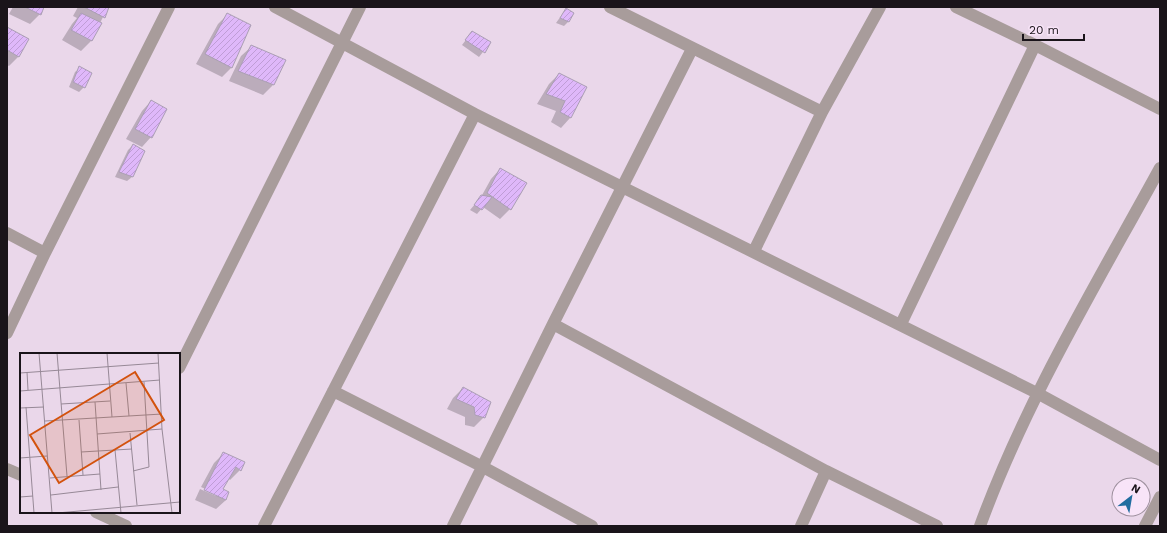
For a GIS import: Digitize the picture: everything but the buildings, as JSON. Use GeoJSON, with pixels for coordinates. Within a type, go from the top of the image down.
{"type":"FeatureCollection","features":[{"type":"Feature","properties":{"kind":"street"},"geometry":{"type":"LineString","coordinates":[[7,333],[45,253],[169,7]]}},
{"type":"Feature","properties":{"kind":"street"},"geometry":{"type":"LineString","coordinates":[[275,7],[475,114],[901,324],[1037,393],[1160,460]]}},
{"type":"Feature","properties":{"kind":"street"},"geometry":{"type":"LineString","coordinates":[[180,366],[360,7]]}},
{"type":"Feature","properties":{"kind":"street"},"geometry":{"type":"LineString","coordinates":[[610,7],[692,49],[822,112]]}},
{"type":"Feature","properties":{"kind":"street"},"geometry":{"type":"LineString","coordinates":[[754,251],[822,112],[880,7]]}},
{"type":"Feature","properties":{"kind":"street"},"geometry":{"type":"LineString","coordinates":[[956,7],[1035,44],[1160,109]]}},
{"type":"Feature","properties":{"kind":"street"},"geometry":{"type":"LineString","coordinates":[[901,324],[1035,44]]}},
{"type":"Feature","properties":{"kind":"street"},"geometry":{"type":"LineString","coordinates":[[454,526],[553,324],[692,49]]}},
{"type":"Feature","properties":{"kind":"street"},"geometry":{"type":"LineString","coordinates":[[264,526],[475,114]]}},
{"type":"Feature","properties":{"kind":"street"},"geometry":{"type":"LineString","coordinates":[[980,526],[1000,473],[1037,393],[1160,168]]}},
{"type":"Feature","properties":{"kind":"street"},"geometry":{"type":"LineString","coordinates":[[7,233],[45,253]]}},
{"type":"Feature","properties":{"kind":"street"},"geometry":{"type":"LineString","coordinates":[[553,324],[826,471],[938,526]]}},
{"type":"Feature","properties":{"kind":"street"},"geometry":{"type":"LineString","coordinates":[[333,391],[483,467],[592,526]]}},
{"type":"Feature","properties":{"kind":"street"},"geometry":{"type":"LineString","coordinates":[[7,469],[20,476]]}},
{"type":"Feature","properties":{"kind":"street"},"geometry":{"type":"LineString","coordinates":[[801,526],[826,471]]}},
{"type":"Feature","properties":{"kind":"street"},"geometry":{"type":"LineString","coordinates":[[1145,526],[1160,497]]}},
{"type":"Feature","properties":{"kind":"street"},"geometry":{"type":"LineString","coordinates":[[102,513],[126,526]]}}]}
